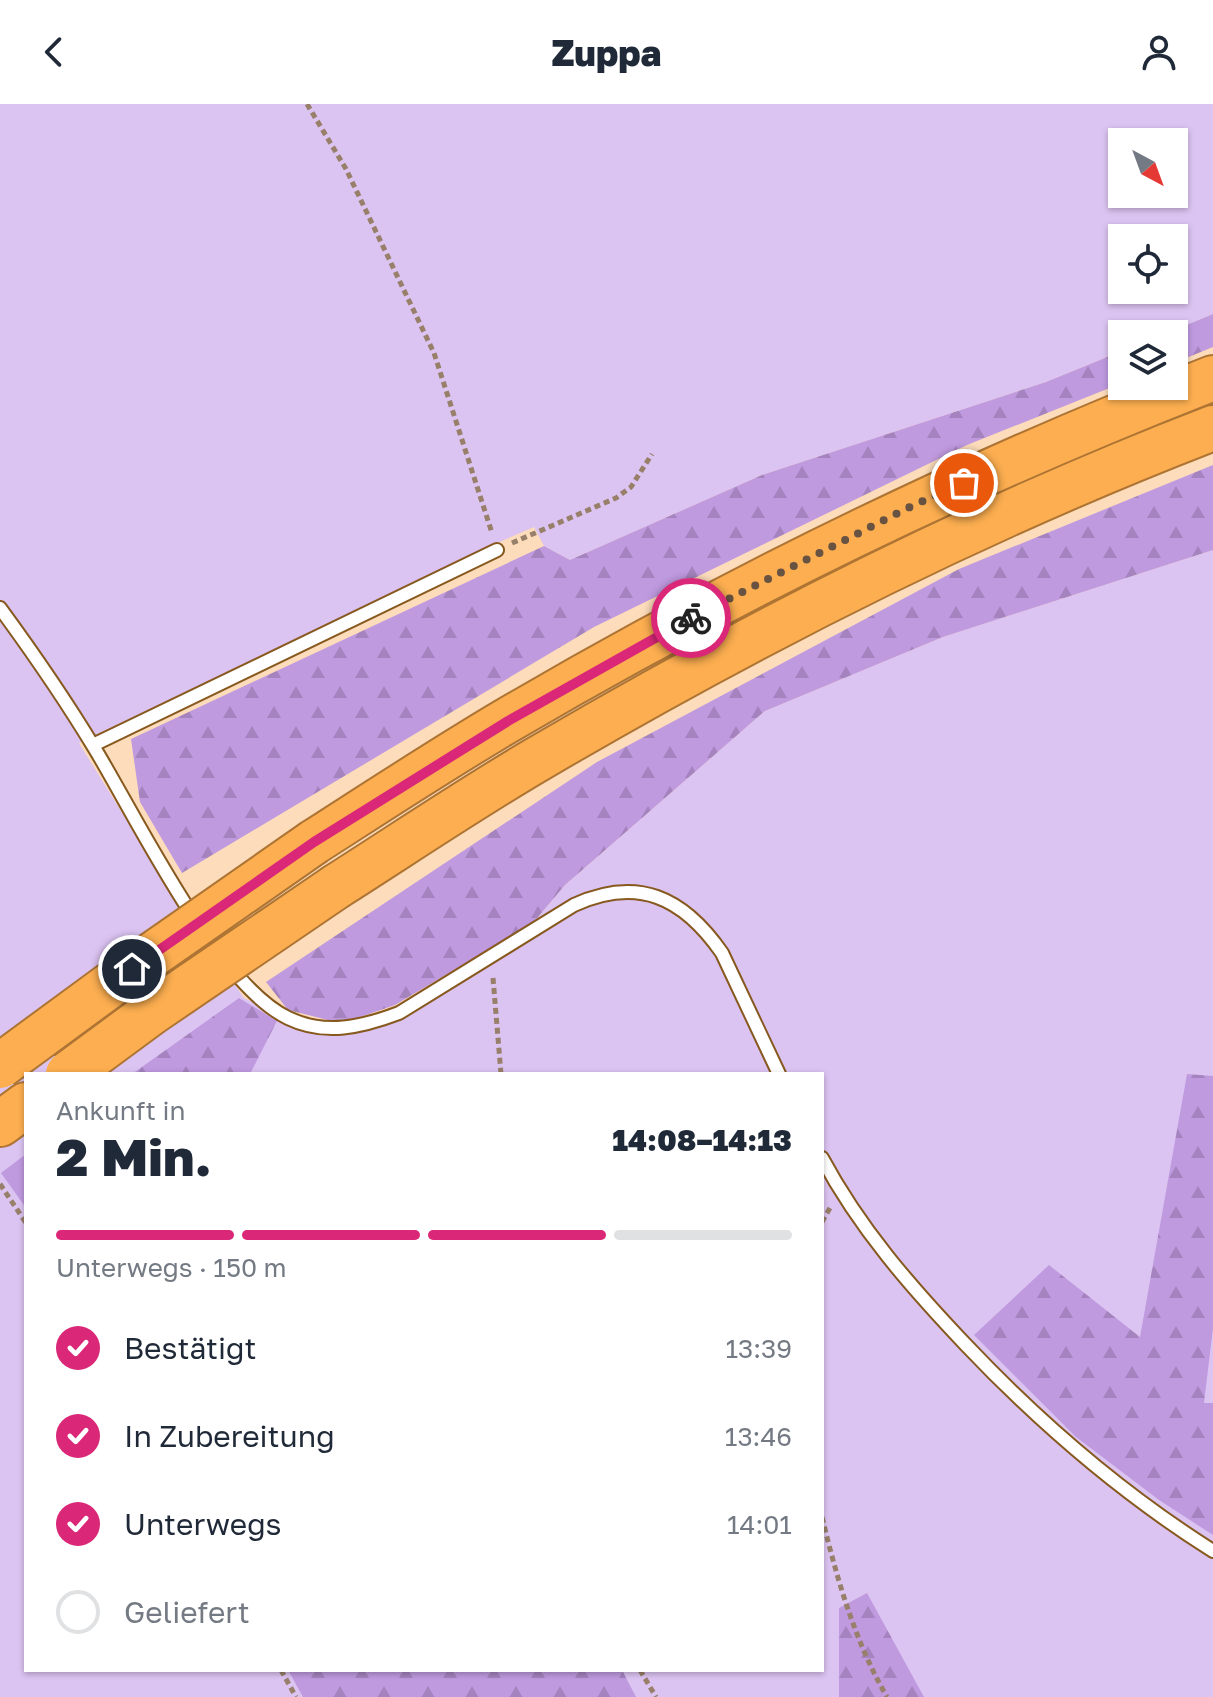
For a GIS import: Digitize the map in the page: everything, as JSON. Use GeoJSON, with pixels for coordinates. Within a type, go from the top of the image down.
{"type":"FeatureCollection","features":[{"type":"Feature","properties":{"kind":"highway"},"geometry":{"type":"LineString","coordinates":[[0,1066],[314,842],[508,721],[707,609],[912,506],[1121,414],[1213,378]]}},
{"type":"Feature","properties":{"kind":"highway"},"geometry":{"type":"LineString","coordinates":[[71,1072],[152,1012],[337,886],[535,761],[740,646],[950,541],[1213,428]]}},
{"type":"Feature","properties":{"kind":"highway"},"geometry":{"type":"LineString","coordinates":[[0,1124],[24,1106]]}},
{"type":"Feature","properties":{"kind":"lane"},"geometry":{"type":"LineString","coordinates":[[93,745],[497,550]]}},
{"type":"Feature","properties":{"kind":"lane"},"geometry":{"type":"LineString","coordinates":[[0,608],[93,745],[194,918],[248,989],[289,1019],[326,1029],[351,1028],[399,1013],[574,905],[594,896],[636,891],[678,906],[694,918],[722,953],[778,1072]]}},
{"type":"Feature","properties":{"kind":"lane"},"geometry":{"type":"LineString","coordinates":[[824,1161],[887,1259],[1005,1386],[1056,1435],[1112,1481],[1213,1551]]}},
{"type":"Feature","properties":{"kind":"path"},"geometry":{"type":"LineString","coordinates":[[307,104],[346,169],[434,353],[497,550],[616,498],[631,487],[652,454]]}},
{"type":"Feature","properties":{"kind":"path"},"geometry":{"type":"LineString","coordinates":[[492,957],[501,1072]]}},
{"type":"Feature","properties":{"kind":"path"},"geometry":{"type":"LineString","coordinates":[[0,1184],[24,1220]]}},
{"type":"Feature","properties":{"kind":"path"},"geometry":{"type":"LineString","coordinates":[[824,1524],[844,1598],[873,1673],[887,1697]]}},
{"type":"Feature","properties":{"kind":"path"},"geometry":{"type":"LineString","coordinates":[[282,1672],[296,1697]]}},
{"type":"Feature","properties":{"kind":"path"},"geometry":{"type":"LineString","coordinates":[[641,1672],[656,1697]]}},
{"type":"Feature","properties":{"kind":"shaded area"},"geometry":{"type":"Polygon","coordinates":[[[0,104],[1213,104],[1213,314],[1188,324],[1188,320],[1108,320],[1108,357],[1046,382],[762,475],[570,560],[544,546],[534,527],[79,743],[170,890],[244,998],[289,1019],[355,1033],[399,1013],[518,941],[565,885],[765,711],[943,637],[1213,550],[1213,1697],[0,1697],[0,104]]]}},
{"type":"Feature","properties":{"kind":"green space"},"geometry":{"type":"Polygon","coordinates":[[[1213,314],[1213,347],[1188,357],[1188,324],[1213,314]]]}},
{"type":"Feature","properties":{"kind":"green space"},"geometry":{"type":"Polygon","coordinates":[[[1108,357],[1108,389],[967,445],[594,627],[182,873],[140,802],[131,739],[544,546],[570,560],[762,475],[1046,382],[1108,357]]]}},
{"type":"Feature","properties":{"kind":"green space"},"geometry":{"type":"Polygon","coordinates":[[[1213,465],[1213,550],[943,637],[765,711],[565,885],[533,923],[395,1005],[346,1022],[328,1020],[288,1010],[266,982],[597,762],[959,569],[1213,465]]]}},
{"type":"Feature","properties":{"kind":"green space"},"geometry":{"type":"Polygon","coordinates":[[[239,998],[277,1021],[251,1072],[135,1072],[239,998]]]}},
{"type":"Feature","properties":{"kind":"green space"},"geometry":{"type":"Polygon","coordinates":[[[1187,1074],[1213,1076],[1213,1328],[1204,1403],[1213,1403],[1213,1535],[1159,1500],[1076,1437],[974,1335],[1049,1265],[1140,1337],[1187,1074]]]}},
{"type":"Feature","properties":{"kind":"green space"},"geometry":{"type":"Polygon","coordinates":[[[24,1156],[24,1205],[1,1173],[24,1156]]]}},
{"type":"Feature","properties":{"kind":"green space"},"geometry":{"type":"Polygon","coordinates":[[[867,1593],[924,1697],[839,1697],[839,1608],[867,1593]]]}},
{"type":"Feature","properties":{"kind":"green space"},"geometry":{"type":"Polygon","coordinates":[[[289,1672],[623,1672],[636,1697],[303,1697],[289,1672]]]}},
{"type":"Feature","properties":{"kind":"way so far"},"geometry":{"type":"LineString","coordinates":[[691,618],[912,506],[964,483]]}},
{"type":"Feature","properties":{"kind":"route"},"geometry":{"type":"LineString","coordinates":[[132,969],[314,842],[508,721],[691,618]]}}]}
